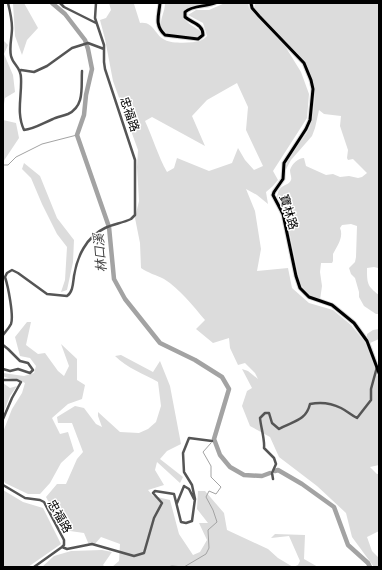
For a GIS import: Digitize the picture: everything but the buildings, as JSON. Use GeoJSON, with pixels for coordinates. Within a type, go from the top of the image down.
{"type":"FeatureCollection","features":[{"type":"Feature","properties":{"kind":"main road"},"geometry":{"type":"LineString","coordinates":[[160,3],[157,21],[165,35],[198,39],[203,35],[203,33],[198,24],[185,17],[185,12],[189,9],[216,3]]}},
{"type":"Feature","properties":{"kind":"main road","name":"寶林路"},"geometry":{"type":"LineString","coordinates":[[251,3],[252,8],[259,16],[304,62],[311,80],[312,89],[310,120],[306,129],[284,163],[283,179],[273,195],[283,214],[296,276],[300,288],[306,295],[332,305],[354,323],[367,341],[379,373]]}},
{"type":"Feature","properties":{"kind":"street"},"geometry":{"type":"LineString","coordinates":[[8,3],[12,27],[10,55],[13,62],[20,70],[22,79],[19,101],[20,117],[24,130],[31,129],[54,118],[67,114],[77,108],[81,101],[82,71]]}},
{"type":"Feature","properties":{"kind":"street"},"geometry":{"type":"LineString","coordinates":[[60,3],[64,8],[96,23]]}},
{"type":"Feature","properties":{"kind":"street","name":"忠福路"},"geometry":{"type":"LineString","coordinates":[[3,334],[12,322],[5,277],[8,273],[12,270],[18,273],[47,294],[67,296],[71,292],[76,267],[87,244],[104,228],[132,219],[134,215],[135,160],[105,68],[102,36],[96,23],[96,3]]}},
{"type":"Feature","properties":{"kind":"street"},"geometry":{"type":"LineString","coordinates":[[200,7],[202,3]]}},
{"type":"Feature","properties":{"kind":"street"},"geometry":{"type":"LineString","coordinates":[[20,70],[34,72],[47,66],[72,48],[88,44],[104,49]]}},
{"type":"Feature","properties":{"kind":"street"},"geometry":{"type":"LineString","coordinates":[[3,345],[20,361],[28,363],[33,370],[30,373],[18,369],[10,371],[3,370]]}},
{"type":"Feature","properties":{"kind":"street"},"geometry":{"type":"LineString","coordinates":[[273,479],[272,473],[276,464],[274,458],[264,448],[265,443],[260,418],[265,413],[269,413],[272,423],[279,429],[303,418],[310,404],[320,402],[341,408],[357,418],[371,400],[371,389],[377,367]]}},
{"type":"Feature","properties":{"kind":"street"},"geometry":{"type":"LineString","coordinates":[[3,380],[17,380],[20,382],[3,419]]}},
{"type":"Feature","properties":{"kind":"street"},"geometry":{"type":"LineString","coordinates":[[62,548],[67,549],[92,544],[134,556],[144,553],[154,518],[162,503],[153,493],[155,491],[174,494],[181,522],[186,524],[192,521],[195,502],[192,485],[184,472],[183,453],[189,438],[212,441]]}},
{"type":"Feature","properties":{"kind":"street","name":"忠福路"},"geometry":{"type":"LineString","coordinates":[[3,485],[25,498],[44,502],[64,540],[65,544],[62,548],[34,567]]}},
{"type":"Feature","properties":{"kind":"street"},"geometry":{"type":"LineString","coordinates":[[176,503],[184,486],[189,489],[195,502]]}},
{"type":"Feature","properties":{"kind":"shaded area"},"geometry":{"type":"Polygon","coordinates":[[[13,3],[24,3],[38,28],[27,40],[22,55],[15,36],[13,3]]]}},
{"type":"Feature","properties":{"kind":"shaded area"},"geometry":{"type":"Polygon","coordinates":[[[109,3],[135,3],[134,4],[140,23],[145,23],[151,26],[165,40],[177,43],[188,43],[200,41],[207,36],[203,23],[188,15],[196,10],[209,10],[225,3],[248,3],[249,8],[285,46],[301,72],[309,94],[307,118],[273,171],[278,180],[266,192],[268,204],[257,195],[246,189],[255,211],[261,249],[257,271],[288,268],[292,288],[309,303],[333,310],[351,325],[365,342],[379,379],[379,465],[370,467],[377,474],[379,474],[379,531],[367,537],[372,551],[379,558],[379,567],[374,567],[352,537],[346,513],[317,486],[279,457],[270,437],[250,426],[242,406],[247,391],[252,388],[242,369],[248,371],[258,379],[255,373],[245,363],[238,365],[230,348],[229,338],[213,343],[196,329],[205,320],[186,298],[164,279],[141,268],[140,243],[135,218],[139,201],[137,167],[138,150],[113,81],[100,20],[106,18],[111,10],[109,3]],[[237,83],[207,100],[192,116],[205,146],[152,117],[145,121],[167,172],[174,168],[177,158],[209,171],[232,163],[238,148],[245,160],[254,170],[263,166],[246,130],[248,107],[237,83]]]}},
{"type":"Feature","properties":{"kind":"shaded area"},"geometry":{"type":"Polygon","coordinates":[[[165,3],[201,3],[198,7],[186,12],[184,18],[201,32],[201,35],[198,38],[181,37],[164,32],[161,22],[165,3]]]}},
{"type":"Feature","properties":{"kind":"shaded area"},"geometry":{"type":"Polygon","coordinates":[[[255,3],[379,3],[379,274],[378,268],[367,268],[367,277],[368,284],[379,295],[379,314],[376,314],[364,306],[359,297],[355,278],[351,274],[349,268],[355,262],[356,257],[357,226],[351,224],[342,225],[340,228],[341,238],[333,254],[332,263],[321,263],[320,272],[322,286],[320,300],[308,295],[300,283],[285,211],[277,197],[280,189],[291,180],[290,170],[292,166],[297,160],[304,158],[306,166],[326,175],[333,174],[340,177],[349,176],[358,178],[367,173],[353,159],[348,160],[347,158],[348,150],[340,126],[341,116],[324,114],[319,110],[312,136],[291,160],[285,171],[287,162],[308,131],[311,124],[315,91],[309,69],[303,60],[254,9],[255,3]]]}},
{"type":"Feature","properties":{"kind":"shaded area"},"geometry":{"type":"Polygon","coordinates":[[[3,40],[8,45],[4,54],[13,75],[15,92],[5,98],[3,110],[3,40]]]}},
{"type":"Feature","properties":{"kind":"shaded area"},"geometry":{"type":"Polygon","coordinates":[[[3,120],[16,123],[19,138],[3,162],[3,120]]]}},
{"type":"Feature","properties":{"kind":"shaded area"},"geometry":{"type":"Polygon","coordinates":[[[24,163],[40,176],[57,218],[74,240],[73,262],[67,290],[61,292],[65,280],[67,247],[57,234],[31,178],[22,169],[24,163]]]}},
{"type":"Feature","properties":{"kind":"shaded area"},"geometry":{"type":"Polygon","coordinates":[[[27,322],[31,322],[26,345],[38,354],[45,353],[58,371],[64,376],[69,366],[61,344],[77,359],[77,380],[85,385],[82,399],[68,404],[52,418],[60,434],[68,432],[74,451],[61,463],[50,483],[40,494],[28,494],[5,483],[3,479],[3,432],[12,409],[22,393],[25,383],[20,380],[3,376],[3,373],[24,376],[34,373],[36,366],[30,358],[20,356],[15,337],[27,322]]]}},
{"type":"Feature","properties":{"kind":"shaded area"},"geometry":{"type":"Polygon","coordinates":[[[379,329],[379,339],[370,343],[367,334],[373,330],[379,329]]]}},
{"type":"Feature","properties":{"kind":"shaded area"},"geometry":{"type":"Polygon","coordinates":[[[121,355],[153,372],[160,361],[170,386],[181,444],[167,451],[160,459],[183,477],[180,483],[157,462],[155,470],[164,485],[148,490],[153,496],[170,500],[179,534],[193,555],[200,552],[207,540],[199,523],[208,523],[197,509],[198,491],[205,491],[224,513],[227,530],[268,549],[278,558],[293,567],[112,567],[119,561],[120,544],[101,537],[94,545],[89,545],[84,533],[63,530],[46,497],[57,484],[66,484],[77,459],[83,452],[72,423],[58,423],[57,417],[75,406],[84,408],[96,424],[102,427],[98,412],[120,432],[139,433],[148,429],[156,422],[161,406],[158,382],[130,367],[115,356],[121,355]]]}},
{"type":"Feature","properties":{"kind":"shaded area"},"geometry":{"type":"Polygon","coordinates":[[[3,383],[10,388],[17,386],[10,396],[3,414],[3,383]]]}},
{"type":"Feature","properties":{"kind":"shaded area"},"geometry":{"type":"Polygon","coordinates":[[[3,490],[23,502],[43,508],[61,544],[28,567],[3,567],[3,490]]]}},
{"type":"Feature","properties":{"kind":"shaded area"},"geometry":{"type":"Polygon","coordinates":[[[275,534],[305,535],[304,559],[318,567],[293,567],[298,565],[300,561],[289,536],[271,538],[275,534]]]}},
{"type":"Feature","properties":{"kind":"shaded area"},"geometry":{"type":"Polygon","coordinates":[[[102,550],[112,552],[103,565],[105,567],[42,567],[54,556],[71,551],[102,550]]]}},
{"type":"Feature","properties":{"kind":"waterway","name":"林口溪"},"geometry":{"type":"LineString","coordinates":[[52,3],[65,14],[85,40],[88,49],[92,69],[86,95],[84,115],[77,135],[109,227],[114,279],[125,299],[160,343],[195,360],[222,377],[229,389],[214,439],[220,455],[230,467],[244,475],[262,476],[270,473]]}},
{"type":"Feature","properties":{"kind":"waterway"},"geometry":{"type":"LineString","coordinates":[[3,165],[8,165],[16,157],[42,144],[77,135]]}},
{"type":"Feature","properties":{"kind":"waterway"},"geometry":{"type":"LineString","coordinates":[[167,567],[184,567],[206,554],[209,548],[208,530],[217,522],[206,497],[209,491],[216,494],[221,487],[211,477],[211,466],[203,452],[211,443]]}},
{"type":"Feature","properties":{"kind":"waterway","name":"林口溪"},"geometry":{"type":"LineString","coordinates":[[275,471],[278,470],[302,484],[334,507],[348,545],[368,563],[370,567]]}}]}
